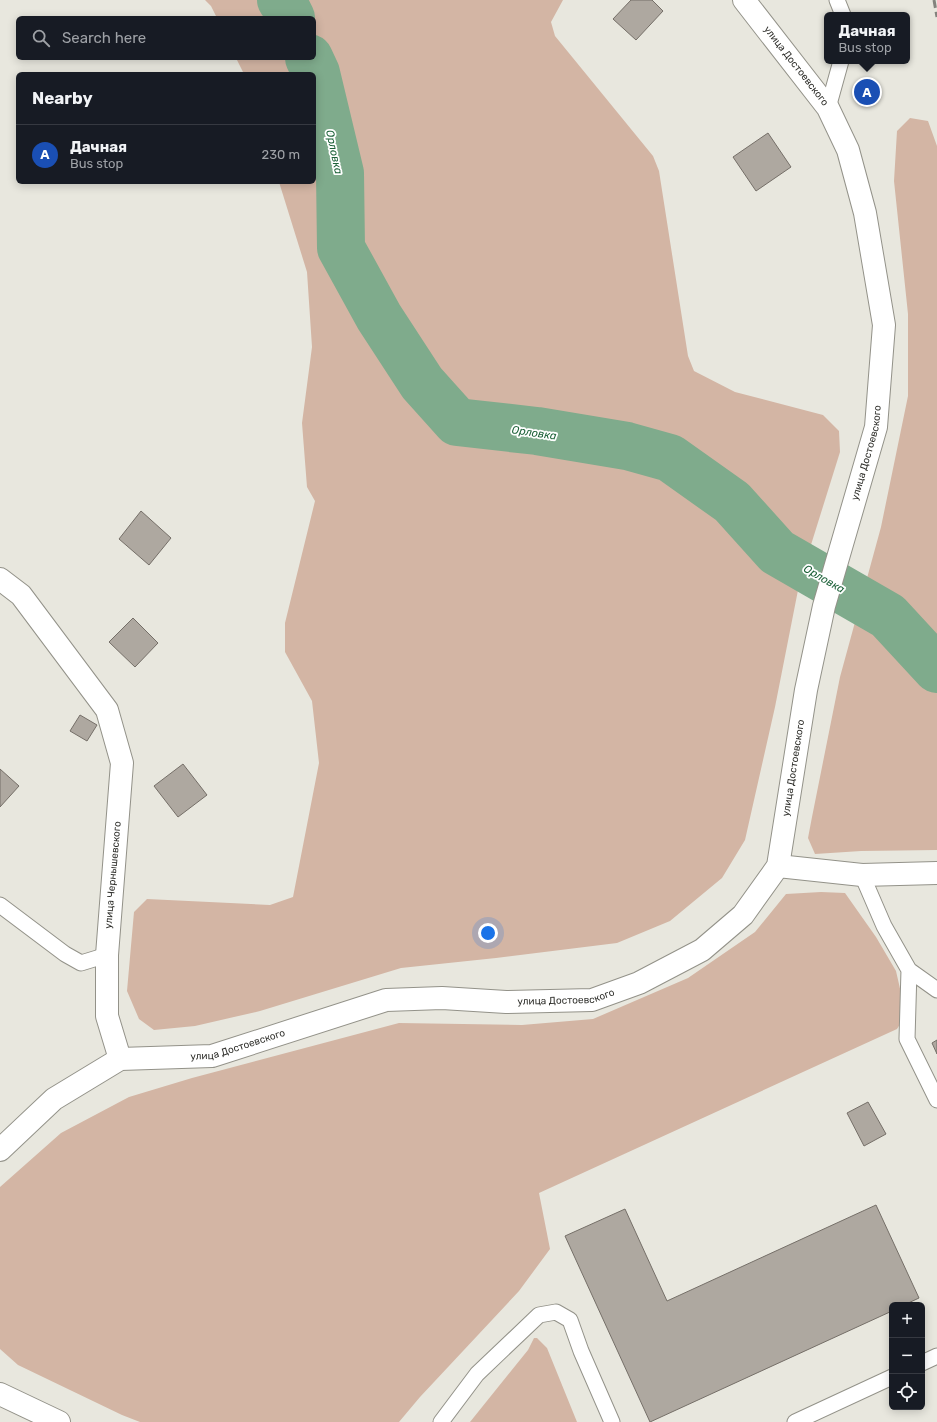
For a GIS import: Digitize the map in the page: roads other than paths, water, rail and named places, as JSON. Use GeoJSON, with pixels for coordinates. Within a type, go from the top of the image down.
{"type":"FeatureCollection","features":[{"type":"Feature","properties":{"kind":"main road","name":"улица Достоевского"},"geometry":{"type":"LineString","coordinates":[[120,1059],[212,1056],[386,1000],[442,998],[506,1002],[592,1000],[639,983],[702,950],[743,915],[778,866],[806,690],[824,606],[876,427],[884,325],[865,213],[848,150],[828,108],[744,0]]}},
{"type":"Feature","properties":{"kind":"main road","name":"улица Чернышевского"},"geometry":{"type":"LineString","coordinates":[[0,579],[21,595],[107,710],[122,762],[107,955],[107,1016],[120,1059]]}},
{"type":"Feature","properties":{"kind":"main road"},"geometry":{"type":"LineString","coordinates":[[778,866],[862,875],[937,873]]}},
{"type":"Feature","properties":{"kind":"main road"},"geometry":{"type":"LineString","coordinates":[[0,1150],[54,1099],[120,1059]]}},
{"type":"Feature","properties":{"kind":"main road"},"geometry":{"type":"LineString","coordinates":[[0,1394],[59,1422]]}},
{"type":"Feature","properties":{"kind":"lane"},"geometry":{"type":"LineString","coordinates":[[837,0],[842,12]]}},
{"type":"Feature","properties":{"kind":"lane"},"geometry":{"type":"LineString","coordinates":[[848,0],[848,12]]}},
{"type":"Feature","properties":{"kind":"lane"},"geometry":{"type":"LineString","coordinates":[[828,108],[840,64]]}},
{"type":"Feature","properties":{"kind":"lane"},"geometry":{"type":"LineString","coordinates":[[862,875],[884,926],[909,970],[937,990]]}},
{"type":"Feature","properties":{"kind":"lane"},"geometry":{"type":"LineString","coordinates":[[0,905],[65,954],[81,963],[107,955]]}},
{"type":"Feature","properties":{"kind":"lane"},"geometry":{"type":"LineString","coordinates":[[909,970],[907,1039],[937,1100]]}},
{"type":"Feature","properties":{"kind":"lane"},"geometry":{"type":"LineString","coordinates":[[441,1422],[477,1374],[539,1315],[556,1312],[570,1320],[581,1351],[612,1422]]}},
{"type":"Feature","properties":{"kind":"lane"},"geometry":{"type":"LineString","coordinates":[[925,1362],[937,1356]]}},
{"type":"Feature","properties":{"kind":"lane"},"geometry":{"type":"LineString","coordinates":[[795,1422],[889,1378]]}},
{"type":"Feature","properties":{"kind":"waterway","name":"Орловка"},"geometry":{"type":"LineString","coordinates":[[281,0],[290,16]]}},
{"type":"Feature","properties":{"kind":"waterway","name":"Орловка"},"geometry":{"type":"LineString","coordinates":[[310,60],[316,72]]}},
{"type":"Feature","properties":{"kind":"waterway","name":"Орловка"},"geometry":{"type":"LineString","coordinates":[[316,73],[340,173],[341,248],[379,317],[422,383],[457,422],[537,431],[627,446],[670,458],[732,502],[777,552],[888,616],[937,669]]}},
{"type":"Feature","properties":{"kind":"railway"},"geometry":{"type":"LineString","coordinates":[[934,0],[937,17]]}},
{"type":"Feature","properties":{"kind":"place","name":"Дачная"},"geometry":{"type":"Point","coordinates":[867,92]}}]}
